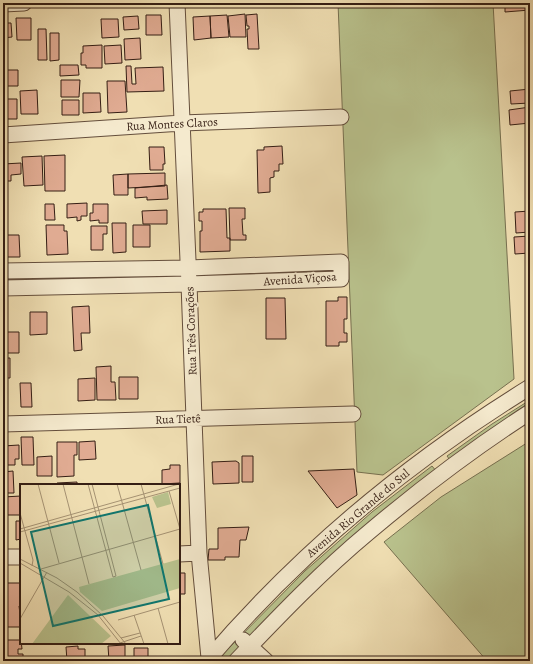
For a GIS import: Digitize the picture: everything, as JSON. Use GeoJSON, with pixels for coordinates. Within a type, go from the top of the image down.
{"type":"FeatureCollection","features":[{"type":"Feature","properties":{"kind":"street"},"geometry":{"type":"LineString","coordinates":[[3,4],[24,3]]}},
{"type":"Feature","properties":{"kind":"street","name":"Rua Três Corações"},"geometry":{"type":"LineString","coordinates":[[177,3],[200,553],[208,660]]}},
{"type":"Feature","properties":{"kind":"street","name":"Rua Montes Claros"},"geometry":{"type":"LineString","coordinates":[[3,135],[182,123],[341,117]]}},
{"type":"Feature","properties":{"kind":"street","name":"Avenida Viçosa"},"geometry":{"type":"LineString","coordinates":[[3,271],[189,268],[341,262],[341,279],[3,288]]}},
{"type":"Feature","properties":{"kind":"street","name":"Avenida Rio Grande do Sul"},"geometry":{"type":"LineString","coordinates":[[208,660],[280,580],[381,491],[477,421],[530,387]]}},
{"type":"Feature","properties":{"kind":"street","name":"Avenida Rio Grande do Sul"},"geometry":{"type":"LineString","coordinates":[[236,661],[312,584],[369,532],[445,472],[530,412]]}},
{"type":"Feature","properties":{"kind":"street","name":"Rua Tietê"},"geometry":{"type":"LineString","coordinates":[[3,424],[353,414]]}},
{"type":"Feature","properties":{"kind":"street"},"geometry":{"type":"LineString","coordinates":[[432,453],[445,472]]}},
{"type":"Feature","properties":{"kind":"street"},"geometry":{"type":"LineString","coordinates":[[180,554],[200,553]]}},
{"type":"Feature","properties":{"kind":"street"},"geometry":{"type":"LineString","coordinates":[[3,557],[20,557]]}},
{"type":"Feature","properties":{"kind":"street"},"geometry":{"type":"LineString","coordinates":[[234,631],[266,661]]}},
{"type":"Feature","properties":{"kind":"green space"},"geometry":{"type":"Polygon","coordinates":[[[338,3],[493,3],[514,379],[383,475],[357,472],[338,3]]]}},
{"type":"Feature","properties":{"kind":"green space"},"geometry":{"type":"Polygon","coordinates":[[[530,400],[530,407],[450,460],[447,456],[492,424],[530,400]]]}},
{"type":"Feature","properties":{"kind":"green space"},"geometry":{"type":"Polygon","coordinates":[[[530,441],[530,661],[487,661],[384,542],[441,497],[530,441]]]}},
{"type":"Feature","properties":{"kind":"green space"},"geometry":{"type":"Polygon","coordinates":[[[432,466],[437,472],[267,620],[226,660],[221,656],[305,571],[372,512],[432,466]]]}},
{"type":"Feature","properties":{"kind":"building"},"geometry":{"type":"Polygon","coordinates":[[[505,3],[530,3],[530,10],[505,12],[505,3]]]}},
{"type":"Feature","properties":{"kind":"building"},"geometry":{"type":"Polygon","coordinates":[[[245,14],[246,37],[230,37],[228,16],[245,14]]]}},
{"type":"Feature","properties":{"kind":"building"},"geometry":{"type":"Polygon","coordinates":[[[257,14],[259,49],[248,49],[247,29],[249,29],[249,26],[247,26],[246,15],[257,14]]]}},
{"type":"Feature","properties":{"kind":"building"},"geometry":{"type":"Polygon","coordinates":[[[146,15],[161,15],[162,35],[146,35],[146,15]]]}},
{"type":"Feature","properties":{"kind":"building"},"geometry":{"type":"Polygon","coordinates":[[[227,15],[229,37],[211,38],[210,16],[227,15]]]}},
{"type":"Feature","properties":{"kind":"building"},"geometry":{"type":"Polygon","coordinates":[[[138,16],[139,29],[124,30],[123,17],[138,16]]]}},
{"type":"Feature","properties":{"kind":"building"},"geometry":{"type":"Polygon","coordinates":[[[210,16],[211,38],[194,40],[193,17],[210,16]]]}},
{"type":"Feature","properties":{"kind":"building"},"geometry":{"type":"Polygon","coordinates":[[[16,18],[31,18],[31,40],[17,40],[16,18]]]}},
{"type":"Feature","properties":{"kind":"building"},"geometry":{"type":"Polygon","coordinates":[[[101,19],[118,19],[119,37],[102,38],[101,19]]]}},
{"type":"Feature","properties":{"kind":"building"},"geometry":{"type":"Polygon","coordinates":[[[3,23],[11,23],[12,37],[3,38],[3,23]]]}},
{"type":"Feature","properties":{"kind":"building"},"geometry":{"type":"Polygon","coordinates":[[[38,29],[46,29],[47,60],[38,60],[38,29]]]}},
{"type":"Feature","properties":{"kind":"building"},"geometry":{"type":"Polygon","coordinates":[[[50,33],[59,33],[59,60],[50,61],[50,33]]]}},
{"type":"Feature","properties":{"kind":"building"},"geometry":{"type":"Polygon","coordinates":[[[140,38],[141,59],[125,60],[124,39],[140,38]]]}},
{"type":"Feature","properties":{"kind":"building"},"geometry":{"type":"Polygon","coordinates":[[[102,45],[102,68],[86,68],[86,65],[81,65],[81,53],[83,53],[83,46],[102,45]]]}},
{"type":"Feature","properties":{"kind":"building"},"geometry":{"type":"Polygon","coordinates":[[[121,45],[122,63],[105,64],[104,46],[121,45]]]}},
{"type":"Feature","properties":{"kind":"building"},"geometry":{"type":"Polygon","coordinates":[[[60,65],[78,65],[79,75],[60,76],[60,65]]]}},
{"type":"Feature","properties":{"kind":"building"},"geometry":{"type":"Polygon","coordinates":[[[126,66],[131,66],[132,84],[136,84],[135,68],[163,67],[164,91],[127,92],[126,66]]]}},
{"type":"Feature","properties":{"kind":"building"},"geometry":{"type":"Polygon","coordinates":[[[3,70],[18,70],[18,86],[3,86],[3,70]]]}},
{"type":"Feature","properties":{"kind":"building"},"geometry":{"type":"Polygon","coordinates":[[[61,80],[80,80],[79,97],[61,97],[61,80]]]}},
{"type":"Feature","properties":{"kind":"building"},"geometry":{"type":"Polygon","coordinates":[[[107,81],[125,81],[127,112],[108,113],[107,81]]]}},
{"type":"Feature","properties":{"kind":"building"},"geometry":{"type":"Polygon","coordinates":[[[530,89],[530,103],[511,104],[510,91],[530,89]]]}},
{"type":"Feature","properties":{"kind":"building"},"geometry":{"type":"Polygon","coordinates":[[[37,90],[38,114],[21,114],[20,91],[37,90]]]}},
{"type":"Feature","properties":{"kind":"building"},"geometry":{"type":"Polygon","coordinates":[[[83,93],[100,93],[101,112],[83,113],[83,93]]]}},
{"type":"Feature","properties":{"kind":"building"},"geometry":{"type":"Polygon","coordinates":[[[3,99],[17,99],[17,119],[3,119],[3,99]]]}},
{"type":"Feature","properties":{"kind":"building"},"geometry":{"type":"Polygon","coordinates":[[[62,100],[79,100],[79,115],[62,115],[62,100]]]}},
{"type":"Feature","properties":{"kind":"building"},"geometry":{"type":"Polygon","coordinates":[[[530,107],[530,123],[510,125],[509,110],[530,107]]]}},
{"type":"Feature","properties":{"kind":"building"},"geometry":{"type":"Polygon","coordinates":[[[282,146],[283,164],[279,164],[279,171],[274,171],[274,177],[270,178],[270,192],[258,193],[257,150],[264,150],[264,147],[282,146]]]}},
{"type":"Feature","properties":{"kind":"building"},"geometry":{"type":"Polygon","coordinates":[[[149,147],[164,147],[165,164],[163,164],[163,170],[150,170],[149,147]]]}},
{"type":"Feature","properties":{"kind":"building"},"geometry":{"type":"Polygon","coordinates":[[[65,155],[65,191],[45,191],[44,156],[65,155]]]}},
{"type":"Feature","properties":{"kind":"building"},"geometry":{"type":"Polygon","coordinates":[[[42,156],[43,185],[24,186],[22,157],[42,156]]]}},
{"type":"Feature","properties":{"kind":"building"},"geometry":{"type":"Polygon","coordinates":[[[21,163],[21,174],[11,175],[11,181],[3,181],[3,164],[21,163]]]}},
{"type":"Feature","properties":{"kind":"building"},"geometry":{"type":"Polygon","coordinates":[[[165,173],[165,186],[128,188],[128,174],[165,173]]]}},
{"type":"Feature","properties":{"kind":"building"},"geometry":{"type":"Polygon","coordinates":[[[128,174],[128,195],[114,195],[113,175],[128,174]]]}},
{"type":"Feature","properties":{"kind":"building"},"geometry":{"type":"Polygon","coordinates":[[[167,185],[168,199],[147,200],[147,197],[135,198],[135,188],[167,185]]]}},
{"type":"Feature","properties":{"kind":"building"},"geometry":{"type":"Polygon","coordinates":[[[87,203],[87,216],[81,216],[81,220],[77,221],[77,217],[67,218],[67,204],[87,203]]]}},
{"type":"Feature","properties":{"kind":"building"},"geometry":{"type":"Polygon","coordinates":[[[45,204],[54,204],[55,220],[45,220],[45,204]]]}},
{"type":"Feature","properties":{"kind":"building"},"geometry":{"type":"Polygon","coordinates":[[[93,204],[108,204],[108,223],[99,223],[99,220],[90,221],[90,213],[93,213],[93,204]]]}},
{"type":"Feature","properties":{"kind":"building"},"geometry":{"type":"Polygon","coordinates":[[[229,208],[245,208],[245,219],[242,219],[243,235],[246,235],[246,240],[230,240],[229,208]]]}},
{"type":"Feature","properties":{"kind":"building"},"geometry":{"type":"Polygon","coordinates":[[[203,209],[226,209],[227,238],[230,238],[230,251],[200,252],[200,231],[202,231],[202,221],[199,221],[199,212],[203,212],[203,209]]]}},
{"type":"Feature","properties":{"kind":"building"},"geometry":{"type":"Polygon","coordinates":[[[167,210],[167,224],[143,224],[142,211],[167,210]]]}},
{"type":"Feature","properties":{"kind":"building"},"geometry":{"type":"Polygon","coordinates":[[[530,211],[530,232],[516,233],[515,212],[530,211]]]}},
{"type":"Feature","properties":{"kind":"building"},"geometry":{"type":"Polygon","coordinates":[[[112,223],[126,223],[126,252],[113,253],[112,223]]]}},
{"type":"Feature","properties":{"kind":"building"},"geometry":{"type":"Polygon","coordinates":[[[46,225],[64,225],[64,231],[67,231],[68,254],[47,255],[46,225]]]}},
{"type":"Feature","properties":{"kind":"building"},"geometry":{"type":"Polygon","coordinates":[[[133,225],[150,225],[150,247],[133,247],[133,225]]]}},
{"type":"Feature","properties":{"kind":"building"},"geometry":{"type":"Polygon","coordinates":[[[91,226],[107,226],[107,234],[103,234],[103,250],[91,250],[91,226]]]}},
{"type":"Feature","properties":{"kind":"building"},"geometry":{"type":"Polygon","coordinates":[[[3,235],[19,235],[20,257],[3,257],[3,235]]]}},
{"type":"Feature","properties":{"kind":"building"},"geometry":{"type":"Polygon","coordinates":[[[530,236],[530,253],[515,254],[514,237],[530,236]]]}},
{"type":"Feature","properties":{"kind":"building"},"geometry":{"type":"Polygon","coordinates":[[[338,297],[347,297],[347,319],[344,319],[344,333],[347,333],[347,342],[339,342],[339,346],[326,346],[326,301],[338,301],[338,297]]]}},
{"type":"Feature","properties":{"kind":"building"},"geometry":{"type":"Polygon","coordinates":[[[266,298],[285,298],[286,339],[266,339],[266,298]]]}},
{"type":"Feature","properties":{"kind":"building"},"geometry":{"type":"Polygon","coordinates":[[[89,306],[90,333],[81,333],[82,350],[74,351],[72,307],[89,306]]]}},
{"type":"Feature","properties":{"kind":"building"},"geometry":{"type":"Polygon","coordinates":[[[30,312],[47,312],[47,334],[30,335],[30,312]]]}},
{"type":"Feature","properties":{"kind":"building"},"geometry":{"type":"Polygon","coordinates":[[[3,332],[19,332],[19,353],[3,353],[3,332]]]}},
{"type":"Feature","properties":{"kind":"building"},"geometry":{"type":"Polygon","coordinates":[[[3,358],[10,358],[10,378],[3,378],[3,358]]]}},
{"type":"Feature","properties":{"kind":"building"},"geometry":{"type":"Polygon","coordinates":[[[111,366],[111,382],[115,382],[116,400],[97,400],[96,367],[111,366]]]}},
{"type":"Feature","properties":{"kind":"building"},"geometry":{"type":"Polygon","coordinates":[[[119,377],[138,377],[138,399],[119,399],[119,377]]]}},
{"type":"Feature","properties":{"kind":"building"},"geometry":{"type":"Polygon","coordinates":[[[95,378],[95,400],[78,401],[78,379],[95,378]]]}},
{"type":"Feature","properties":{"kind":"building"},"geometry":{"type":"Polygon","coordinates":[[[20,383],[31,383],[32,407],[21,407],[20,383]]]}},
{"type":"Feature","properties":{"kind":"building"},"geometry":{"type":"Polygon","coordinates":[[[21,437],[33,437],[34,465],[22,465],[21,437]]]}},
{"type":"Feature","properties":{"kind":"building"},"geometry":{"type":"Polygon","coordinates":[[[95,441],[96,459],[79,460],[79,442],[95,441]]]}},
{"type":"Feature","properties":{"kind":"building"},"geometry":{"type":"Polygon","coordinates":[[[57,442],[77,442],[77,455],[74,455],[74,476],[57,477],[57,442]]]}},
{"type":"Feature","properties":{"kind":"building"},"geometry":{"type":"Polygon","coordinates":[[[19,445],[19,459],[15,459],[15,465],[3,465],[3,446],[19,445]]]}},
{"type":"Feature","properties":{"kind":"building"},"geometry":{"type":"Polygon","coordinates":[[[52,456],[52,476],[37,476],[37,457],[52,456]]]}},
{"type":"Feature","properties":{"kind":"building"},"geometry":{"type":"Polygon","coordinates":[[[242,456],[253,456],[253,482],[242,482],[242,456]]]}},
{"type":"Feature","properties":{"kind":"building"},"geometry":{"type":"Polygon","coordinates":[[[236,461],[239,463],[239,483],[213,484],[212,462],[236,461]]]}},
{"type":"Feature","properties":{"kind":"building"},"geometry":{"type":"Polygon","coordinates":[[[170,465],[180,465],[180,483],[162,484],[162,470],[170,469],[170,465]]]}},
{"type":"Feature","properties":{"kind":"building"},"geometry":{"type":"Polygon","coordinates":[[[354,469],[357,495],[337,508],[308,471],[354,469]]]}},
{"type":"Feature","properties":{"kind":"building"},"geometry":{"type":"Polygon","coordinates":[[[13,471],[14,493],[3,493],[3,472],[13,471]]]}},
{"type":"Feature","properties":{"kind":"building"},"geometry":{"type":"Polygon","coordinates":[[[77,482],[77,484],[57,484],[77,482]]]}},
{"type":"Feature","properties":{"kind":"building"},"geometry":{"type":"Polygon","coordinates":[[[20,496],[20,515],[4,515],[3,497],[20,496]]]}},
{"type":"Feature","properties":{"kind":"building"},"geometry":{"type":"Polygon","coordinates":[[[16,521],[20,521],[20,539],[16,540],[16,521]]]}},
{"type":"Feature","properties":{"kind":"building"},"geometry":{"type":"Polygon","coordinates":[[[249,527],[246,540],[240,540],[239,557],[225,557],[225,560],[208,560],[209,549],[218,549],[218,528],[249,527]]]}},
{"type":"Feature","properties":{"kind":"building"},"geometry":{"type":"Polygon","coordinates":[[[180,573],[185,573],[185,594],[180,594],[180,573]]]}},
{"type":"Feature","properties":{"kind":"building"},"geometry":{"type":"Polygon","coordinates":[[[4,583],[20,583],[20,627],[3,627],[4,583]]]}},
{"type":"Feature","properties":{"kind":"building"},"geometry":{"type":"Polygon","coordinates":[[[5,640],[20,640],[22,649],[18,649],[18,654],[23,654],[23,661],[3,661],[3,655],[5,655],[5,640]]]}},
{"type":"Feature","properties":{"kind":"building"},"geometry":{"type":"Polygon","coordinates":[[[125,645],[125,661],[109,661],[108,646],[125,645]]]}},
{"type":"Feature","properties":{"kind":"building"},"geometry":{"type":"Polygon","coordinates":[[[78,646],[78,649],[85,649],[85,661],[67,661],[66,647],[78,646]]]}},
{"type":"Feature","properties":{"kind":"building"},"geometry":{"type":"Polygon","coordinates":[[[134,648],[148,648],[148,661],[129,661],[129,658],[134,657],[134,648]]]}}]}
